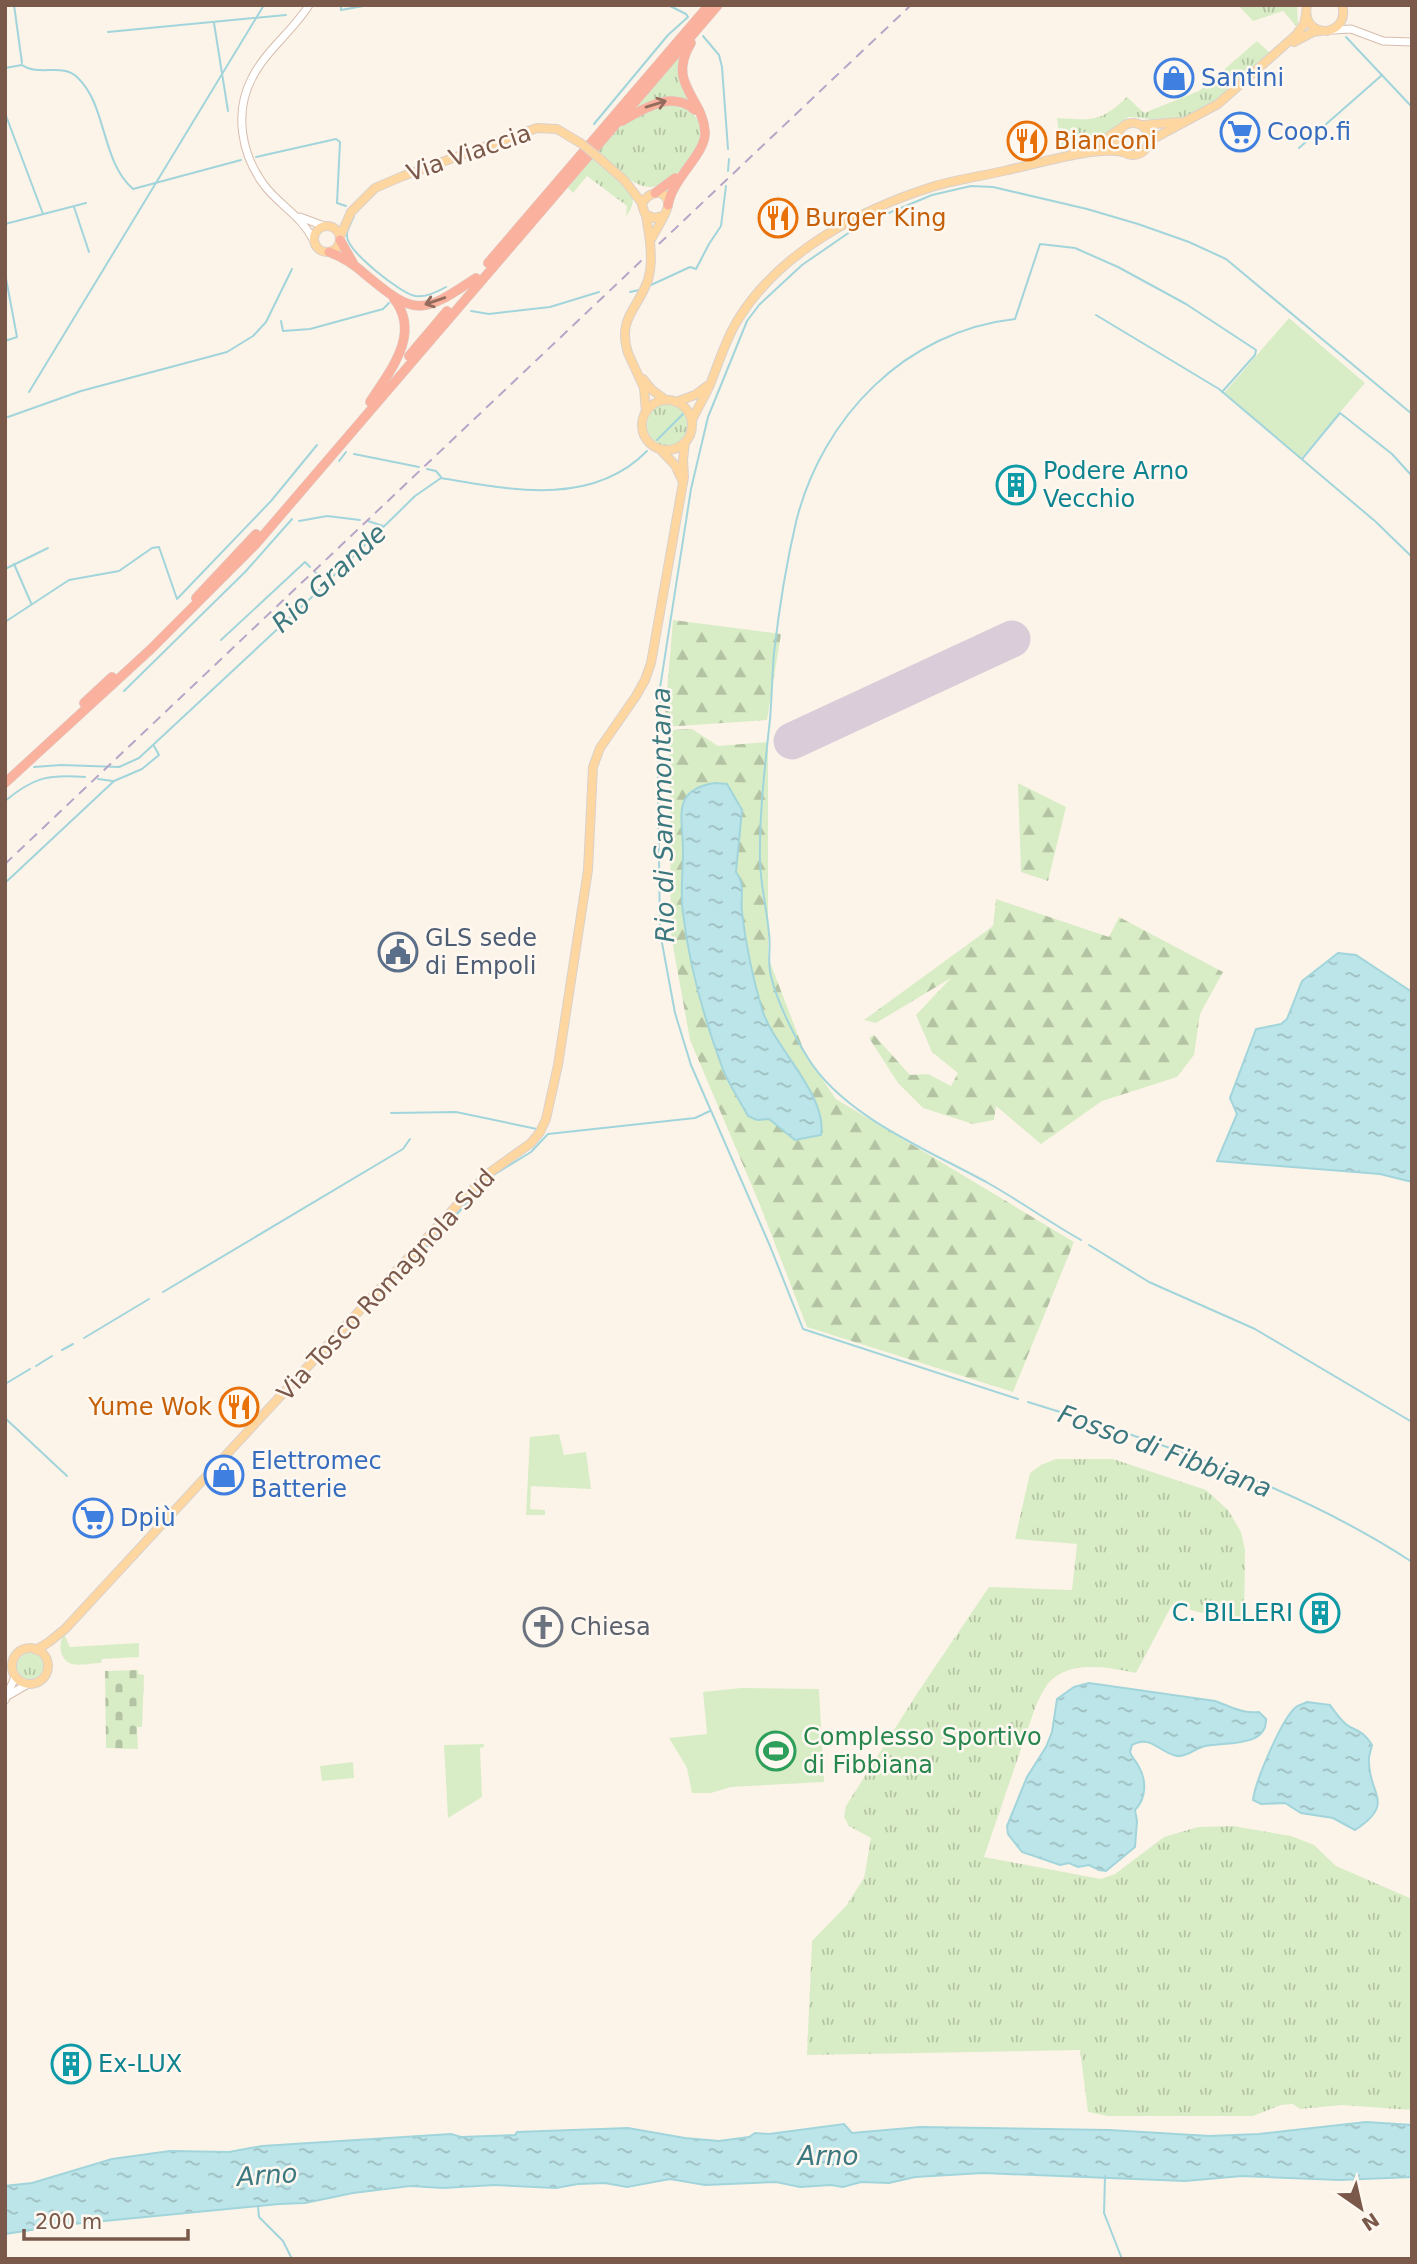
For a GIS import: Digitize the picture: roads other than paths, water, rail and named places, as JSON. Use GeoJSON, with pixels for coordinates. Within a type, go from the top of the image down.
{"type":"FeatureCollection","features":[{"type":"Feature","properties":{"kind":"highway"},"geometry":{"type":"LineString","coordinates":[[5,775],[194,600],[250,541],[709,5]]}},
{"type":"Feature","properties":{"kind":"highway"},"geometry":{"type":"LineString","coordinates":[[5,783],[151,649],[255,545],[718,5]]}},
{"type":"Feature","properties":{"kind":"highway"},"geometry":{"type":"LineString","coordinates":[[668,205],[674,185],[705,139],[705,127],[684,82],[682,65],[687,50],[707,18]]}},
{"type":"Feature","properties":{"kind":"highway"},"geometry":{"type":"LineString","coordinates":[[614,126],[642,109],[668,101],[686,104],[699,114]]}},
{"type":"Feature","properties":{"kind":"highway"},"geometry":{"type":"LineString","coordinates":[[654,193],[686,167]]}},
{"type":"Feature","properties":{"kind":"highway"},"geometry":{"type":"LineString","coordinates":[[340,239],[354,264]]}},
{"type":"Feature","properties":{"kind":"highway"},"geometry":{"type":"LineString","coordinates":[[329,253],[354,264],[390,295],[406,304],[426,305],[444,298],[475,278]]}},
{"type":"Feature","properties":{"kind":"highway"},"geometry":{"type":"LineString","coordinates":[[370,402],[399,356],[405,335],[404,316],[390,295]]}},
{"type":"Feature","properties":{"kind":"main road"},"geometry":{"type":"LineString","coordinates":[[1282,50],[1304,36],[1333,30],[1341,23],[1343,8]]}},
{"type":"Feature","properties":{"kind":"main road"},"geometry":{"type":"LineString","coordinates":[[1306,10],[1310,25],[1321,31]]}},
{"type":"Feature","properties":{"kind":"main road"},"geometry":{"type":"LineString","coordinates":[[692,420],[712,382],[730,335],[746,307],[780,270],[813,244],[868,213],[911,195],[957,181],[1105,151],[1132,155],[1141,153],[1149,141],[1218,104],[1282,50],[1302,28],[1306,10]]}},
{"type":"Feature","properties":{"kind":"main road"},"geometry":{"type":"LineString","coordinates":[[1057,159],[1104,139],[1123,125],[1133,122],[1143,125],[1185,121]]}},
{"type":"Feature","properties":{"kind":"main road"},"geometry":{"type":"LineString","coordinates":[[1143,125],[1149,134],[1149,141]]}},
{"type":"Feature","properties":{"kind":"main road","name":"Via Viaccia"},"geometry":{"type":"LineString","coordinates":[[351,212],[370,191],[387,182],[530,129],[557,130],[582,144],[625,180]]}},
{"type":"Feature","properties":{"kind":"main road"},"geometry":{"type":"LineString","coordinates":[[1119,129],[1116,139],[1123,152]]}},
{"type":"Feature","properties":{"kind":"main road"},"geometry":{"type":"LineString","coordinates":[[625,180],[664,196],[668,205],[650,241]]}},
{"type":"Feature","properties":{"kind":"main road"},"geometry":{"type":"LineString","coordinates":[[625,180],[642,203],[650,241],[650,272],[646,286],[626,323],[625,341],[644,388],[646,412]]}},
{"type":"Feature","properties":{"kind":"main road"},"geometry":{"type":"LineString","coordinates":[[642,203],[646,196],[654,193]]}},
{"type":"Feature","properties":{"kind":"main road"},"geometry":{"type":"LineString","coordinates":[[351,212],[336,249],[329,253],[319,250],[313,241],[316,232],[351,212]]}},
{"type":"Feature","properties":{"kind":"main road"},"geometry":{"type":"LineString","coordinates":[[646,215],[655,219],[663,215]]}},
{"type":"Feature","properties":{"kind":"main road"},"geometry":{"type":"LineString","coordinates":[[326,226],[335,229],[340,239]]}},
{"type":"Feature","properties":{"kind":"main road"},"geometry":{"type":"LineString","coordinates":[[637,371],[652,390],[666,400],[686,408],[692,420],[692,430],[685,442],[675,449],[660,449]]}},
{"type":"Feature","properties":{"kind":"main road"},"geometry":{"type":"LineString","coordinates":[[676,402],[695,395],[712,382]]}},
{"type":"Feature","properties":{"kind":"main road"},"geometry":{"type":"LineString","coordinates":[[666,400],[656,403],[646,412],[642,422],[643,431],[649,442],[675,465],[683,484]]}},
{"type":"Feature","properties":{"kind":"main road","name":"Via Tosco Romagnola Sud"},"geometry":{"type":"LineString","coordinates":[[36,1650],[65,1629],[461,1201],[489,1173],[531,1143],[547,1119],[586,884],[593,767],[600,748],[636,696],[651,663],[683,484],[685,442]]}},
{"type":"Feature","properties":{"kind":"main road","name":"Via Tosco Romagnola Sud"},"geometry":{"type":"LineString","coordinates":[[46,1658],[65,1629]]}},
{"type":"Feature","properties":{"kind":"main road"},"geometry":{"type":"LineString","coordinates":[[22,1650],[36,1650],[46,1658],[48,1666],[45,1677],[39,1682],[28,1684],[11,1671],[9,1660],[22,1650]]}},
{"type":"Feature","properties":{"kind":"street"},"geometry":{"type":"LineString","coordinates":[[309,5],[252,78],[245,96],[242,127],[248,156],[257,175],[271,193],[297,215],[313,241]]}},
{"type":"Feature","properties":{"kind":"street"},"geometry":{"type":"LineString","coordinates":[[1343,8],[1355,31]]}},
{"type":"Feature","properties":{"kind":"street"},"geometry":{"type":"LineString","coordinates":[[1333,30],[1355,31],[1382,41],[1412,42]]}},
{"type":"Feature","properties":{"kind":"street"},"geometry":{"type":"LineString","coordinates":[[297,215],[326,226]]}},
{"type":"Feature","properties":{"kind":"street"},"geometry":{"type":"LineString","coordinates":[[7,1698],[11,1671]]}},
{"type":"Feature","properties":{"kind":"street"},"geometry":{"type":"LineString","coordinates":[[7,1698],[28,1684]]}},
{"type":"Feature","properties":{"kind":"water"},"geometry":{"type":"Polygon","coordinates":[[[715,783],[727,784],[742,810],[736,872],[742,887],[742,913],[748,950],[762,1009],[776,1038],[816,1104],[821,1120],[821,1135],[795,1140],[769,1119],[757,1120],[748,1116],[730,1084],[714,1046],[693,970],[682,906],[681,818],[685,800],[691,792],[715,783]]]}},
{"type":"Feature","properties":{"kind":"water"},"geometry":{"type":"Polygon","coordinates":[[[1338,953],[1356,955],[1412,992],[1412,1182],[1380,1174],[1217,1161],[1237,1114],[1230,1098],[1256,1029],[1281,1024],[1287,1019],[1302,981],[1338,953]]]}},
{"type":"Feature","properties":{"kind":"water"},"geometry":{"type":"Polygon","coordinates":[[[1089,1683],[1215,1701],[1242,1711],[1259,1712],[1266,1719],[1264,1729],[1251,1739],[1210,1745],[1184,1755],[1171,1754],[1150,1743],[1138,1742],[1132,1745],[1130,1752],[1142,1772],[1144,1784],[1141,1801],[1135,1810],[1135,1847],[1106,1871],[1089,1865],[1060,1865],[1022,1852],[1008,1834],[1007,1826],[1027,1777],[1052,1732],[1057,1699],[1074,1687],[1089,1683]]]}},
{"type":"Feature","properties":{"kind":"water"},"geometry":{"type":"Polygon","coordinates":[[[1307,1702],[1330,1705],[1344,1723],[1362,1734],[1372,1745],[1369,1762],[1377,1805],[1367,1821],[1355,1830],[1333,1818],[1301,1813],[1285,1803],[1261,1804],[1253,1800],[1264,1766],[1290,1713],[1307,1702]]]}},
{"type":"Feature","properties":{"kind":"water","name":"Arno"},"geometry":{"type":"Polygon","coordinates":[[[1366,2122],[1412,2125],[1412,2177],[1339,2180],[1242,2176],[1185,2181],[983,2173],[915,2177],[889,2183],[861,2182],[843,2187],[800,2187],[776,2182],[705,2185],[670,2179],[627,2187],[605,2183],[556,2188],[495,2185],[443,2188],[410,2186],[353,2193],[305,2203],[63,2225],[5,2234],[5,2186],[32,2183],[112,2159],[170,2151],[229,2152],[262,2146],[451,2134],[461,2137],[628,2128],[719,2141],[749,2137],[755,2133],[769,2134],[844,2124],[852,2133],[920,2127],[1109,2130],[1210,2136],[1259,2134],[1366,2122]]]}},
{"type":"Feature","properties":{"kind":"waterway"},"geometry":{"type":"LineString","coordinates":[[14,5],[22,63]]}},
{"type":"Feature","properties":{"kind":"waterway"},"geometry":{"type":"LineString","coordinates":[[29,392],[264,5]]}},
{"type":"Feature","properties":{"kind":"waterway"},"geometry":{"type":"LineString","coordinates":[[341,5],[341,10],[369,5]]}},
{"type":"Feature","properties":{"kind":"waterway"},"geometry":{"type":"LineString","coordinates":[[594,124],[668,35],[688,17],[668,5]]}},
{"type":"Feature","properties":{"kind":"waterway"},"geometry":{"type":"LineString","coordinates":[[108,32],[286,15]]}},
{"type":"Feature","properties":{"kind":"waterway"},"geometry":{"type":"LineString","coordinates":[[214,23],[228,111]]}},
{"type":"Feature","properties":{"kind":"waterway"},"geometry":{"type":"LineString","coordinates":[[703,36],[719,55],[722,67],[728,149]]}},
{"type":"Feature","properties":{"kind":"waterway"},"geometry":{"type":"LineString","coordinates":[[1346,37],[1412,107]]}},
{"type":"Feature","properties":{"kind":"waterway"},"geometry":{"type":"LineString","coordinates":[[5,68],[22,65],[36,70],[65,71],[78,78],[94,103],[115,164],[133,189],[241,160]]}},
{"type":"Feature","properties":{"kind":"waterway"},"geometry":{"type":"LineString","coordinates":[[1299,148],[1382,75]]}},
{"type":"Feature","properties":{"kind":"waterway"},"geometry":{"type":"LineString","coordinates":[[5,113],[43,214]]}},
{"type":"Feature","properties":{"kind":"waterway"},"geometry":{"type":"LineString","coordinates":[[256,157],[336,139],[340,142],[337,203],[346,206]]}},
{"type":"Feature","properties":{"kind":"waterway"},"geometry":{"type":"LineString","coordinates":[[728,171],[729,159]]}},
{"type":"Feature","properties":{"kind":"waterway"},"geometry":{"type":"LineString","coordinates":[[651,285],[690,267],[696,269],[721,226],[726,186]]}},
{"type":"Feature","properties":{"kind":"waterway","name":"Rio di Sammontana"},"geometry":{"type":"LineString","coordinates":[[1018,1399],[803,1329],[691,1065],[675,1013],[660,932],[660,688],[691,489],[708,417],[747,321],[759,305],[802,265],[860,225],[932,195],[971,186],[993,187],[1087,209],[1189,242],[1226,259],[1412,414]]}},
{"type":"Feature","properties":{"kind":"waterway"},"geometry":{"type":"LineString","coordinates":[[5,224],[86,203]]}},
{"type":"Feature","properties":{"kind":"waterway"},"geometry":{"type":"LineString","coordinates":[[74,207],[89,252]]}},
{"type":"Feature","properties":{"kind":"waterway"},"geometry":{"type":"LineString","coordinates":[[354,216],[347,234],[349,243],[387,280],[415,296],[435,293],[446,287]]}},
{"type":"Feature","properties":{"kind":"waterway"},"geometry":{"type":"LineString","coordinates":[[1081,1240],[1000,1190],[865,1115],[823,1079],[786,1018],[770,971],[769,934],[760,863],[761,809],[774,653],[783,587],[796,522],[808,484],[826,448],[848,415],[874,386],[905,361],[938,341],[975,327],[1015,319],[1040,244],[1075,248],[1118,267],[1186,304],[1256,350],[1255,355],[1222,392]]}},
{"type":"Feature","properties":{"kind":"waterway"},"geometry":{"type":"LineString","coordinates":[[8,417],[81,391],[227,352],[253,336],[266,322],[292,269]]}},
{"type":"Feature","properties":{"kind":"waterway"},"geometry":{"type":"LineString","coordinates":[[5,273],[17,337],[5,341]]}},
{"type":"Feature","properties":{"kind":"waterway"},"geometry":{"type":"LineString","coordinates":[[630,292],[639,290]]}},
{"type":"Feature","properties":{"kind":"waterway"},"geometry":{"type":"LineString","coordinates":[[471,311],[489,314],[550,307],[599,292]]}},
{"type":"Feature","properties":{"kind":"waterway"},"geometry":{"type":"LineString","coordinates":[[281,321],[283,331],[310,329],[383,309],[389,303]]}},
{"type":"Feature","properties":{"kind":"waterway"},"geometry":{"type":"LineString","coordinates":[[1096,315],[1219,389],[1376,522],[1412,557]]}},
{"type":"Feature","properties":{"kind":"waterway"},"geometry":{"type":"LineString","coordinates":[[1302,459],[1340,413],[1392,454],[1412,476]]}},
{"type":"Feature","properties":{"kind":"waterway","name":"Rio Grande"},"geometry":{"type":"LineString","coordinates":[[657,440],[683,414]]}},
{"type":"Feature","properties":{"kind":"waterway"},"geometry":{"type":"LineString","coordinates":[[5,622],[69,580],[119,571],[152,548],[159,547],[177,599],[271,501],[317,445]]}},
{"type":"Feature","properties":{"kind":"waterway","name":"Rio Grande"},"geometry":{"type":"LineString","coordinates":[[34,767],[119,767],[139,758],[313,596],[415,496],[441,478],[522,489],[576,487],[601,481],[625,469],[647,451]]}},
{"type":"Feature","properties":{"kind":"waterway"},"geometry":{"type":"LineString","coordinates":[[339,461],[346,452]]}},
{"type":"Feature","properties":{"kind":"waterway"},"geometry":{"type":"LineString","coordinates":[[354,454],[419,467]]}},
{"type":"Feature","properties":{"kind":"waterway"},"geometry":{"type":"LineString","coordinates":[[427,469],[436,471],[441,477]]}},
{"type":"Feature","properties":{"kind":"waterway"},"geometry":{"type":"LineString","coordinates":[[299,521],[327,516],[360,520]]}},
{"type":"Feature","properties":{"kind":"waterway"},"geometry":{"type":"LineString","coordinates":[[124,691],[246,571],[292,519]]}},
{"type":"Feature","properties":{"kind":"waterway"},"geometry":{"type":"LineString","coordinates":[[368,521],[383,526]]}},
{"type":"Feature","properties":{"kind":"waterway"},"geometry":{"type":"LineString","coordinates":[[5,569],[48,548]]}},
{"type":"Feature","properties":{"kind":"waterway"},"geometry":{"type":"LineString","coordinates":[[221,640],[305,562],[310,567]]}},
{"type":"Feature","properties":{"kind":"waterway"},"geometry":{"type":"LineString","coordinates":[[14,564],[31,603]]}},
{"type":"Feature","properties":{"kind":"waterway"},"geometry":{"type":"LineString","coordinates":[[315,572],[326,583]]}},
{"type":"Feature","properties":{"kind":"waterway"},"geometry":{"type":"LineString","coordinates":[[5,883],[114,781],[142,769],[159,755],[154,746]]}},
{"type":"Feature","properties":{"kind":"waterway"},"geometry":{"type":"LineString","coordinates":[[5,801],[42,779],[61,776],[85,777]]}},
{"type":"Feature","properties":{"kind":"waterway"},"geometry":{"type":"LineString","coordinates":[[98,779],[113,781]]}},
{"type":"Feature","properties":{"kind":"waterway"},"geometry":{"type":"LineString","coordinates":[[420,1254],[492,1176],[531,1152],[548,1134],[695,1118],[710,1111]]}},
{"type":"Feature","properties":{"kind":"waterway","name":"Rio di Sammontana"},"geometry":{"type":"LineString","coordinates":[[391,1113],[456,1112],[537,1129]]}},
{"type":"Feature","properties":{"kind":"waterway","name":"Rio di Sammontana"},"geometry":{"type":"LineString","coordinates":[[163,1292],[403,1149],[410,1139]]}},
{"type":"Feature","properties":{"kind":"waterway"},"geometry":{"type":"LineString","coordinates":[[1089,1245],[1149,1282],[1255,1329],[1412,1422]]}},
{"type":"Feature","properties":{"kind":"waterway","name":"Rio di Sammontana"},"geometry":{"type":"LineString","coordinates":[[84,1338],[149,1299]]}},
{"type":"Feature","properties":{"kind":"waterway","name":"Rio di Sammontana"},"geometry":{"type":"LineString","coordinates":[[62,1350],[73,1344]]}},
{"type":"Feature","properties":{"kind":"waterway","name":"Rio di Sammontana"},"geometry":{"type":"LineString","coordinates":[[36,1366],[52,1356]]}},
{"type":"Feature","properties":{"kind":"waterway","name":"Rio di Sammontana"},"geometry":{"type":"LineString","coordinates":[[5,1384],[30,1369]]}},
{"type":"Feature","properties":{"kind":"waterway","name":"Fosso di Fibbiana"},"geometry":{"type":"LineString","coordinates":[[1028,1402],[1177,1450],[1274,1488],[1321,1510],[1412,1562]]}},
{"type":"Feature","properties":{"kind":"waterway"},"geometry":{"type":"LineString","coordinates":[[5,1418],[67,1476]]}},
{"type":"Feature","properties":{"kind":"waterway"},"geometry":{"type":"LineString","coordinates":[[1105,2176],[1104,2213],[1122,2259]]}},
{"type":"Feature","properties":{"kind":"waterway"},"geometry":{"type":"LineString","coordinates":[[258,2206],[259,2217],[283,2241],[292,2259]]}},
{"type":"Feature","properties":{"kind":"railway"},"geometry":{"type":"LineString","coordinates":[[5,864],[911,5]]}},
{"type":"Feature","properties":{"kind":"place","name":"Santini"},"geometry":{"type":"Point","coordinates":[1174,78]}},
{"type":"Feature","properties":{"kind":"place","name":"Coop.fi"},"geometry":{"type":"Point","coordinates":[1240,132]}},
{"type":"Feature","properties":{"kind":"place","name":"Bianconi"},"geometry":{"type":"Point","coordinates":[1027,141]}},
{"type":"Feature","properties":{"kind":"place","name":"Burger King"},"geometry":{"type":"Point","coordinates":[778,218]}},
{"type":"Feature","properties":{"kind":"place","name":"Podere Arno Vecchio"},"geometry":{"type":"Point","coordinates":[1016,485]}},
{"type":"Feature","properties":{"kind":"place","name":"GLS sede di Empoli"},"geometry":{"type":"Point","coordinates":[398,952]}},
{"type":"Feature","properties":{"kind":"place","name":"Yume Wok"},"geometry":{"type":"Point","coordinates":[239,1407]}},
{"type":"Feature","properties":{"kind":"place","name":"Elettromec Batterie"},"geometry":{"type":"Point","coordinates":[224,1475]}},
{"type":"Feature","properties":{"kind":"place","name":"Dpiù"},"geometry":{"type":"Point","coordinates":[93,1518]}},
{"type":"Feature","properties":{"kind":"place","name":"C. BILLERI"},"geometry":{"type":"Point","coordinates":[1320,1613]}},
{"type":"Feature","properties":{"kind":"place","name":"Chiesa"},"geometry":{"type":"Point","coordinates":[543,1627]}},
{"type":"Feature","properties":{"kind":"place","name":"Complesso Sportivo di Fibbiana"},"geometry":{"type":"Point","coordinates":[776,1751]}},
{"type":"Feature","properties":{"kind":"place","name":"Ex-LUX"},"geometry":{"type":"Point","coordinates":[71,2064]}}]}
